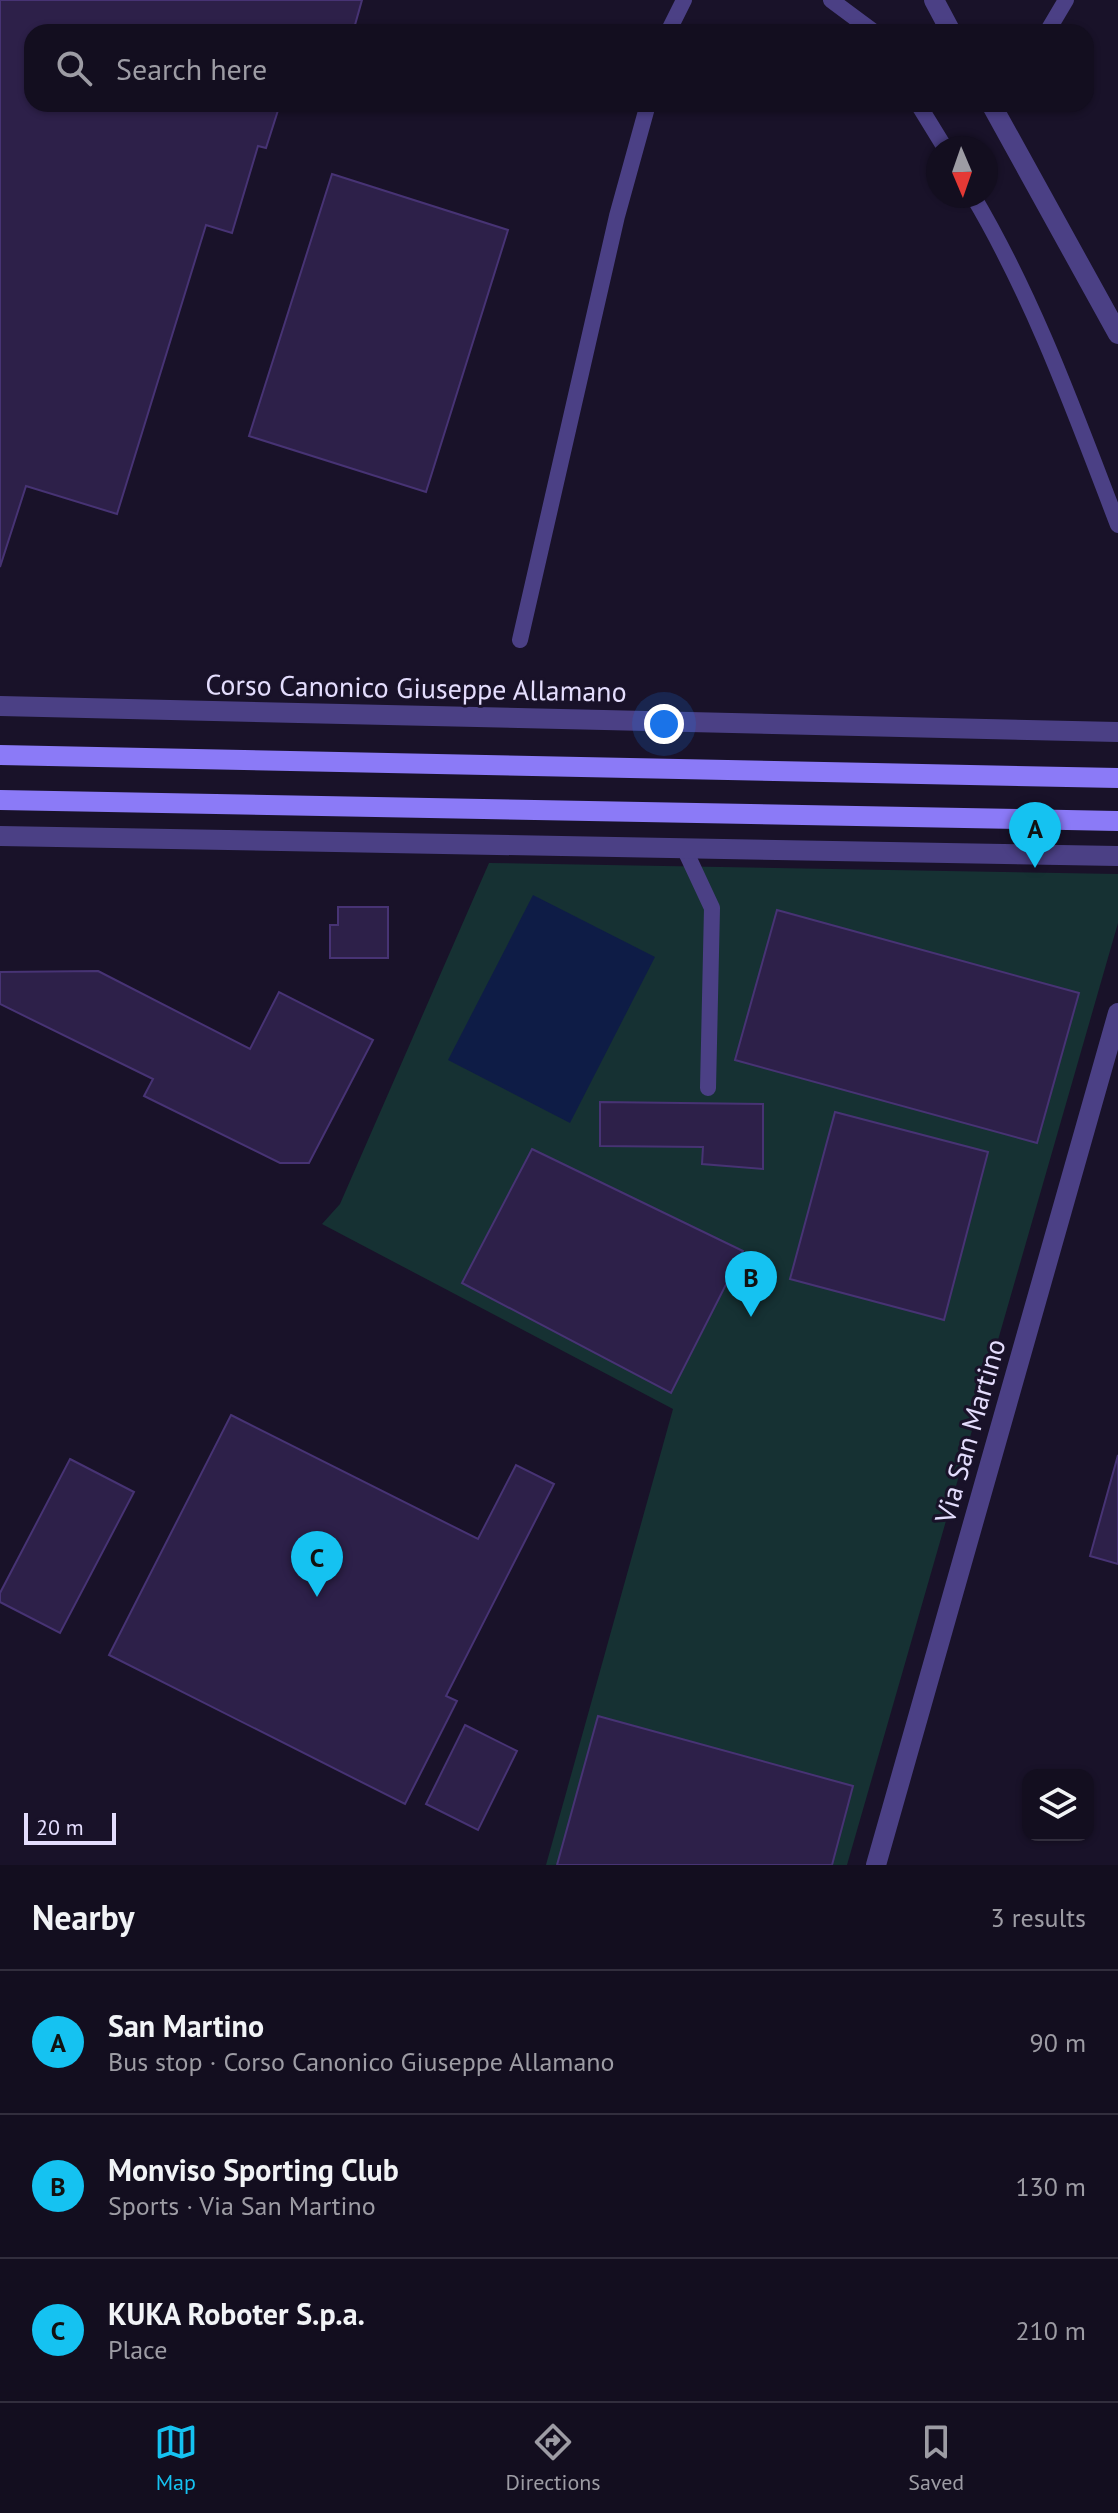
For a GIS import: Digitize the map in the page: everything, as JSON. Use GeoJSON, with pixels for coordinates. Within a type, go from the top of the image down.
{"type":"FeatureCollection","features":[{"type":"Feature","properties":{"kind":"main road"},"geometry":{"type":"LineString","coordinates":[[0,755],[1118,778]]}},
{"type":"Feature","properties":{"kind":"main road"},"geometry":{"type":"LineString","coordinates":[[0,800],[1118,821]]}},
{"type":"Feature","properties":{"kind":"street"},"geometry":{"type":"LineString","coordinates":[[934,0],[947,24]]}},
{"type":"Feature","properties":{"kind":"street"},"geometry":{"type":"LineString","coordinates":[[999,112],[1118,334]]}},
{"type":"Feature","properties":{"kind":"street","name":"Corso Canonico Giuseppe Allamano"},"geometry":{"type":"LineString","coordinates":[[0,706],[1118,732]]}},
{"type":"Feature","properties":{"kind":"street"},"geometry":{"type":"LineString","coordinates":[[0,836],[1118,856]]}},
{"type":"Feature","properties":{"kind":"street","name":"Via San Martino"},"geometry":{"type":"LineString","coordinates":[[876,1865],[1118,1013]]}},
{"type":"Feature","properties":{"kind":"lane"},"geometry":{"type":"LineString","coordinates":[[672,24],[684,0]]}},
{"type":"Feature","properties":{"kind":"lane"},"geometry":{"type":"LineString","coordinates":[[831,0],[863,24]]}},
{"type":"Feature","properties":{"kind":"lane"},"geometry":{"type":"LineString","coordinates":[[1052,24],[1066,0]]}},
{"type":"Feature","properties":{"kind":"lane"},"geometry":{"type":"LineString","coordinates":[[520,640],[617,216],[646,112]]}},
{"type":"Feature","properties":{"kind":"lane"},"geometry":{"type":"LineString","coordinates":[[923,112],[938,136]]}},
{"type":"Feature","properties":{"kind":"lane"},"geometry":{"type":"LineString","coordinates":[[980,208],[996,235],[1060,373],[1118,525]]}},
{"type":"Feature","properties":{"kind":"lane"},"geometry":{"type":"LineString","coordinates":[[684,848],[712,908],[708,1088]]}},
{"type":"Feature","properties":{"kind":"green space"},"geometry":{"type":"Polygon","coordinates":[[[489,863],[1118,874],[1118,923],[847,1865],[546,1865],[673,1409],[322,1224],[340,1204],[489,863]]]}},
{"type":"Feature","properties":{"kind":"water"},"geometry":{"type":"Polygon","coordinates":[[[533,895],[655,957],[570,1123],[448,1060],[533,895]]]}},
{"type":"Feature","properties":{"kind":"building"},"geometry":{"type":"Polygon","coordinates":[[[0,0],[362,0],[355,24],[24,24],[24,112],[277,112],[266,148],[258,146],[232,233],[206,225],[117,514],[26,486],[0,567],[0,0]]]}},
{"type":"Feature","properties":{"kind":"building"},"geometry":{"type":"Polygon","coordinates":[[[332,174],[508,230],[426,492],[249,436],[332,174]]]}},
{"type":"Feature","properties":{"kind":"building"},"geometry":{"type":"Polygon","coordinates":[[[338,907],[388,907],[388,958],[330,958],[330,925],[338,925],[338,907]]]}},
{"type":"Feature","properties":{"kind":"building"},"geometry":{"type":"Polygon","coordinates":[[[777,910],[1079,993],[1037,1143],[735,1060],[777,910]]]}},
{"type":"Feature","properties":{"kind":"building"},"geometry":{"type":"Polygon","coordinates":[[[98,971],[250,1049],[279,992],[373,1040],[309,1163],[280,1163],[144,1096],[153,1079],[0,1004],[0,972],[98,971]]]}},
{"type":"Feature","properties":{"kind":"building"},"geometry":{"type":"Polygon","coordinates":[[[600,1102],[763,1104],[763,1169],[702,1164],[703,1147],[600,1146],[600,1102]]]}},
{"type":"Feature","properties":{"kind":"building"},"geometry":{"type":"Polygon","coordinates":[[[835,1112],[988,1152],[944,1320],[790,1279],[835,1112]]]}},
{"type":"Feature","properties":{"kind":"building"},"geometry":{"type":"Polygon","coordinates":[[[532,1149],[743,1251],[671,1393],[462,1283],[532,1149]]]}},
{"type":"Feature","properties":{"kind":"building"},"geometry":{"type":"Polygon","coordinates":[[[231,1415],[478,1539],[516,1465],[554,1484],[446,1696],[457,1701],[405,1804],[109,1655],[231,1415]]]}},
{"type":"Feature","properties":{"kind":"building"},"geometry":{"type":"Polygon","coordinates":[[[1118,1455],[1118,1564],[1090,1556],[1118,1455]]]}},
{"type":"Feature","properties":{"kind":"building"},"geometry":{"type":"Polygon","coordinates":[[[70,1459],[134,1492],[60,1633],[0,1602],[0,1593],[70,1459]]]}},
{"type":"Feature","properties":{"kind":"building"},"geometry":{"type":"Polygon","coordinates":[[[598,1716],[853,1786],[832,1865],[557,1865],[598,1716]]]}},
{"type":"Feature","properties":{"kind":"building"},"geometry":{"type":"Polygon","coordinates":[[[465,1725],[517,1751],[478,1830],[426,1804],[465,1725]]]}},
{"type":"Feature","properties":{"kind":"place","name":"San Martino"},"geometry":{"type":"Point","coordinates":[1035,868]}},
{"type":"Feature","properties":{"kind":"place","name":"Monviso Sporting Club"},"geometry":{"type":"Point","coordinates":[751,1317]}},
{"type":"Feature","properties":{"kind":"place","name":"KUKA Roboter S.p.a."},"geometry":{"type":"Point","coordinates":[317,1597]}}]}
